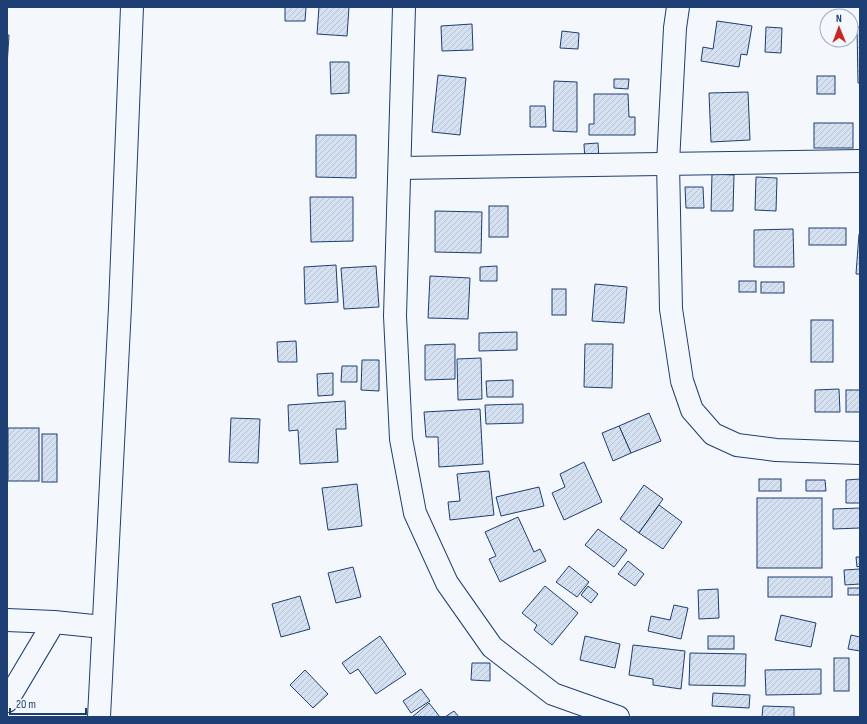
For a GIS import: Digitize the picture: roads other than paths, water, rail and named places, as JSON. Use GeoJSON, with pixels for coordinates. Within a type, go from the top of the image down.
{"type":"FeatureCollection","features":[{"type":"Feature","properties":{"kind":"street"},"geometry":{"type":"LineString","coordinates":[[99,717],[121,300],[132,7]]}},
{"type":"Feature","properties":{"kind":"street"},"geometry":{"type":"LineString","coordinates":[[404,7],[395,324],[401,439],[415,513],[447,583],[492,648],[553,694],[618,717]]}},
{"type":"Feature","properties":{"kind":"street"},"geometry":{"type":"LineString","coordinates":[[678,7],[675,28],[668,163],[671,309],[682,381],[692,410],[713,434],[736,445],[776,450],[860,453]]}},
{"type":"Feature","properties":{"kind":"street"},"geometry":{"type":"LineString","coordinates":[[400,168],[860,161]]}},
{"type":"Feature","properties":{"kind":"street"},"geometry":{"type":"LineString","coordinates":[[7,620],[54,622],[103,627]]}},
{"type":"Feature","properties":{"kind":"street"},"geometry":{"type":"LineString","coordinates":[[7,701],[54,622]]}}]}
